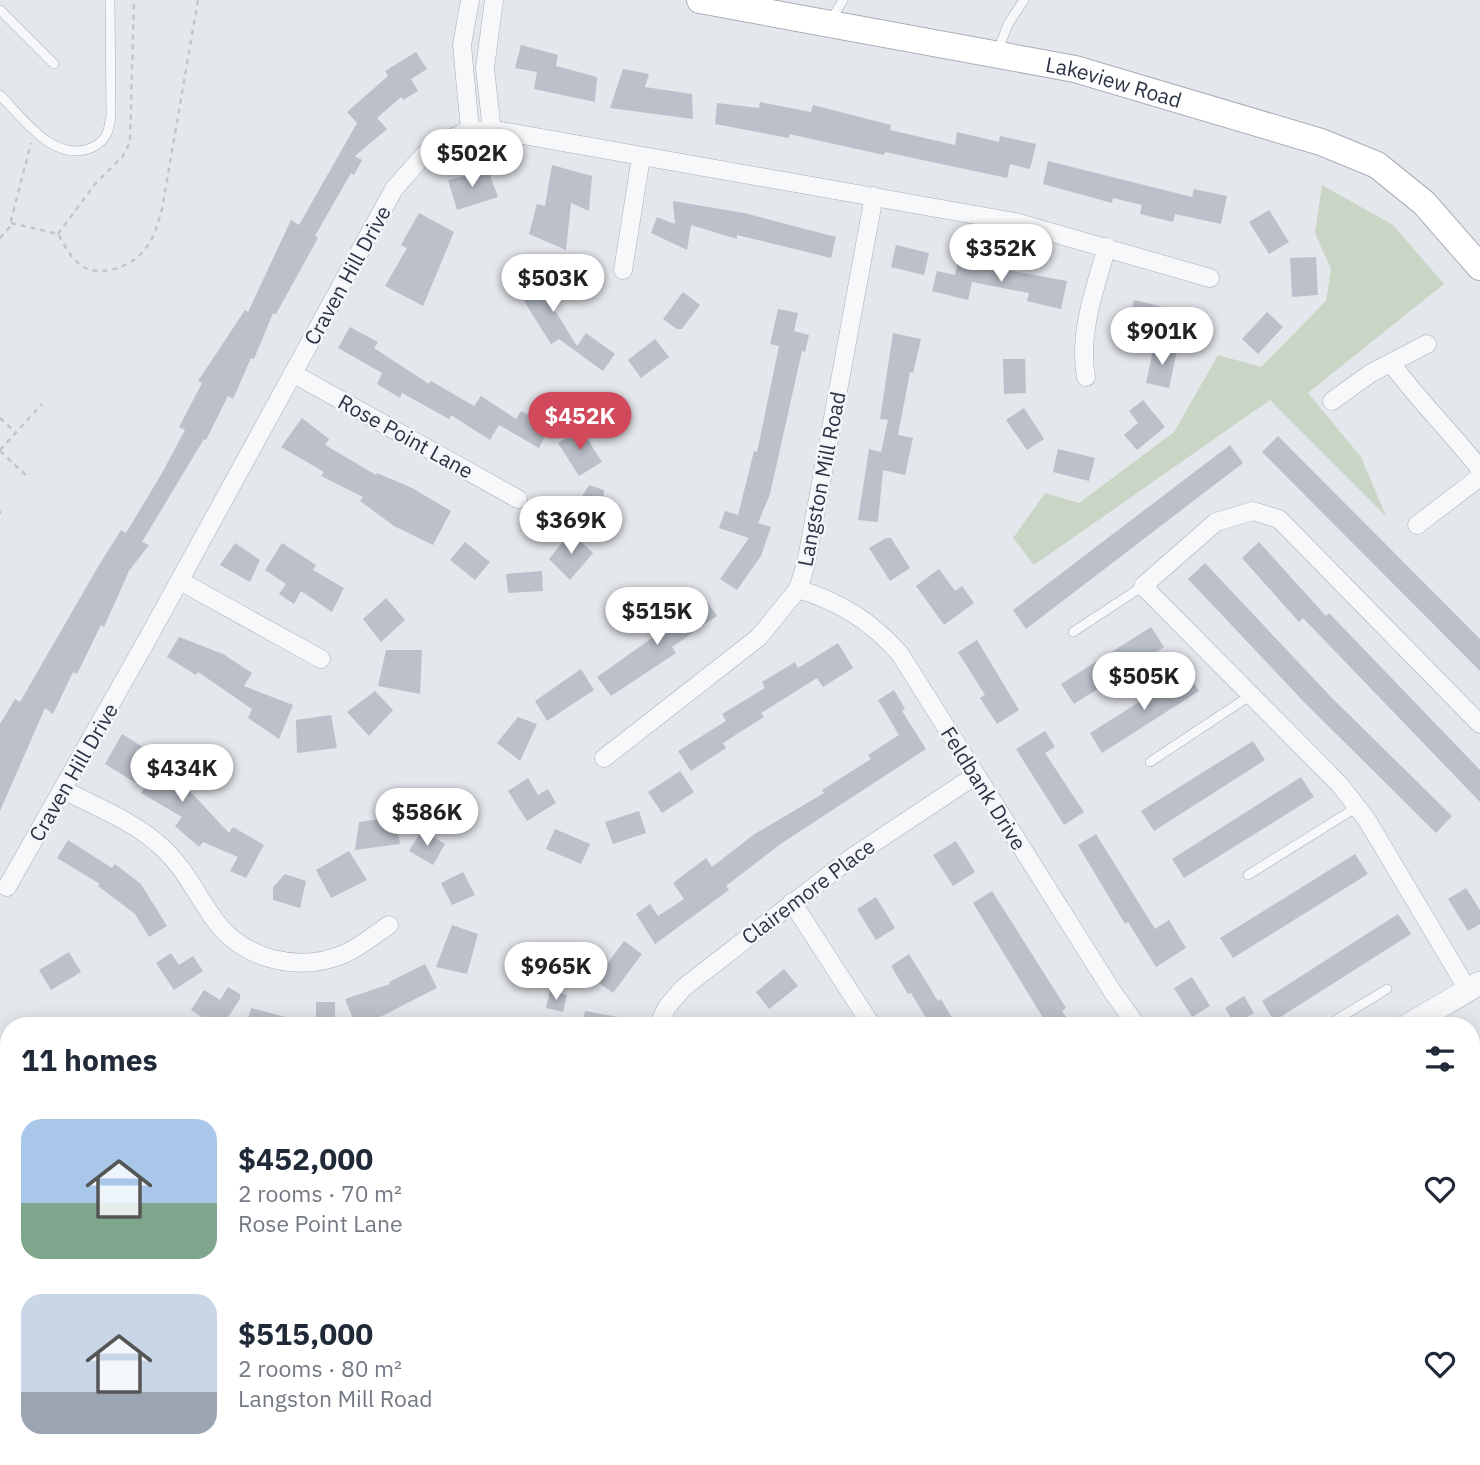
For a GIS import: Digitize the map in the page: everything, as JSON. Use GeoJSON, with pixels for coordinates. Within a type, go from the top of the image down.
{"type":"FeatureCollection","features":[{"type":"Feature","properties":{"kind":"main road","name":"Lakeview Road"},"geometry":{"type":"LineString","coordinates":[[700,0],[1075,69],[1321,142],[1377,165],[1424,203],[1480,267]]}},
{"type":"Feature","properties":{"kind":"street"},"geometry":{"type":"LineString","coordinates":[[470,0],[462,45],[470,130]]}},
{"type":"Feature","properties":{"kind":"street"},"geometry":{"type":"LineString","coordinates":[[492,131],[485,68],[494,0]]}},
{"type":"Feature","properties":{"kind":"street","name":"Craven Hill Drive"},"geometry":{"type":"LineString","coordinates":[[7,887],[180,581],[394,189],[424,155],[443,142],[470,130],[545,137],[641,157],[1015,222],[1210,278]]}},
{"type":"Feature","properties":{"kind":"street"},"geometry":{"type":"LineString","coordinates":[[623,270],[641,157]]}},
{"type":"Feature","properties":{"kind":"street","name":"Langston Mill Road"},"geometry":{"type":"LineString","coordinates":[[604,758],[759,637],[798,589],[806,564],[874,196]]}},
{"type":"Feature","properties":{"kind":"street"},"geometry":{"type":"LineString","coordinates":[[1086,377],[1083,363],[1090,308],[1107,247]]}},
{"type":"Feature","properties":{"kind":"street"},"geometry":{"type":"LineString","coordinates":[[1332,401],[1360,380],[1427,344]]}},
{"type":"Feature","properties":{"kind":"street"},"geometry":{"type":"LineString","coordinates":[[1391,362],[1423,406],[1447,427],[1480,469]]}},
{"type":"Feature","properties":{"kind":"street","name":"Rose Point Lane"},"geometry":{"type":"LineString","coordinates":[[294,374],[518,499]]}},
{"type":"Feature","properties":{"kind":"street"},"geometry":{"type":"LineString","coordinates":[[1417,525],[1480,477]]}},
{"type":"Feature","properties":{"kind":"street"},"geometry":{"type":"LineString","coordinates":[[1422,1017],[1474,986],[1340,785],[1143,586],[1216,522],[1253,511],[1279,519],[1480,724]]}},
{"type":"Feature","properties":{"kind":"street"},"geometry":{"type":"LineString","coordinates":[[180,581],[321,659]]}},
{"type":"Feature","properties":{"kind":"street","name":"Feldbank Drive"},"geometry":{"type":"LineString","coordinates":[[798,589],[853,611],[878,629],[901,654],[1131,1017]]}},
{"type":"Feature","properties":{"kind":"street","name":"Clairemore Place"},"geometry":{"type":"LineString","coordinates":[[662,1017],[682,988],[792,902],[888,831],[976,775]]}},
{"type":"Feature","properties":{"kind":"street"},"geometry":{"type":"LineString","coordinates":[[64,790],[157,842],[175,861],[216,922],[245,948],[261,956],[296,962],[324,961],[359,946],[388,925]]}},
{"type":"Feature","properties":{"kind":"street"},"geometry":{"type":"LineString","coordinates":[[792,902],[866,1017]]}},
{"type":"Feature","properties":{"kind":"lane"},"geometry":{"type":"LineString","coordinates":[[0,95],[59,149],[75,151],[102,142],[109,132],[110,0]]}},
{"type":"Feature","properties":{"kind":"lane"},"geometry":{"type":"LineString","coordinates":[[828,24],[843,0]]}},
{"type":"Feature","properties":{"kind":"lane"},"geometry":{"type":"LineString","coordinates":[[997,55],[1008,24],[1024,0]]}},
{"type":"Feature","properties":{"kind":"lane"},"geometry":{"type":"LineString","coordinates":[[0,10],[54,64]]}},
{"type":"Feature","properties":{"kind":"lane"},"geometry":{"type":"LineString","coordinates":[[1073,632],[1143,586]]}},
{"type":"Feature","properties":{"kind":"lane"},"geometry":{"type":"LineString","coordinates":[[1150,762],[1251,695]]}},
{"type":"Feature","properties":{"kind":"lane"},"geometry":{"type":"LineString","coordinates":[[1248,875],[1357,807]]}},
{"type":"Feature","properties":{"kind":"lane"},"geometry":{"type":"LineString","coordinates":[[1341,1017],[1387,989]]}},
{"type":"Feature","properties":{"kind":"path"},"geometry":{"type":"LineString","coordinates":[[11,223],[58,234],[79,263],[91,270],[123,266],[136,259],[147,248],[162,209],[198,0]]}},
{"type":"Feature","properties":{"kind":"path"},"geometry":{"type":"LineString","coordinates":[[0,238],[11,223],[39,133]]}},
{"type":"Feature","properties":{"kind":"path"},"geometry":{"type":"LineString","coordinates":[[29,478],[0,450],[42,404]]}},
{"type":"Feature","properties":{"kind":"path"},"geometry":{"type":"LineString","coordinates":[[0,418],[15,433]]}},
{"type":"Feature","properties":{"kind":"green space"},"geometry":{"type":"Polygon","coordinates":[[[1322,185],[1393,225],[1444,284],[1308,393],[1361,457],[1386,516],[1270,400],[1034,565],[1013,538],[1045,493],[1079,503],[1174,432],[1218,355],[1261,367],[1326,301],[1331,269],[1315,233],[1322,185]]]}},
{"type":"Feature","properties":{"kind":"building"},"geometry":{"type":"Polygon","coordinates":[[[521,45],[558,55],[556,66],[597,77],[595,102],[534,89],[537,72],[515,68],[521,45]]]}},
{"type":"Feature","properties":{"kind":"building"},"geometry":{"type":"Polygon","coordinates":[[[416,52],[427,69],[411,79],[418,91],[403,100],[401,97],[377,118],[387,129],[355,156],[362,160],[354,175],[351,173],[315,236],[318,238],[276,314],[273,313],[254,359],[251,358],[233,399],[228,396],[206,440],[204,439],[142,542],[149,545],[129,571],[104,627],[101,625],[77,674],[73,672],[53,714],[45,708],[0,811],[0,724],[15,699],[20,702],[99,565],[121,530],[126,533],[162,473],[185,430],[179,427],[202,383],[198,381],[245,310],[248,312],[291,220],[299,225],[357,123],[347,112],[388,76],[385,71],[416,52]]]}},
{"type":"Feature","properties":{"kind":"building"},"geometry":{"type":"Polygon","coordinates":[[[623,69],[649,74],[645,87],[692,94],[693,119],[610,108],[623,69]]]}},
{"type":"Feature","properties":{"kind":"building"},"geometry":{"type":"Polygon","coordinates":[[[760,102],[811,112],[813,105],[891,125],[890,130],[955,145],[957,132],[999,142],[1000,136],[1036,144],[1030,169],[1010,164],[1007,178],[789,134],[789,138],[715,124],[717,103],[759,108],[760,102]]]}},
{"type":"Feature","properties":{"kind":"building"},"geometry":{"type":"Polygon","coordinates":[[[1048,161],[1192,197],[1194,189],[1227,196],[1221,224],[1175,214],[1173,222],[1140,214],[1142,205],[1113,198],[1112,203],[1043,184],[1048,161]]]}},
{"type":"Feature","properties":{"kind":"building"},"geometry":{"type":"Polygon","coordinates":[[[552,165],[592,176],[589,211],[571,203],[566,250],[529,234],[537,204],[545,206],[552,165]]]}},
{"type":"Feature","properties":{"kind":"building"},"geometry":{"type":"Polygon","coordinates":[[[488,170],[498,197],[457,210],[448,180],[488,170]]]}},
{"type":"Feature","properties":{"kind":"building"},"geometry":{"type":"Polygon","coordinates":[[[673,201],[744,213],[836,237],[831,258],[737,235],[737,239],[691,225],[687,250],[651,233],[657,217],[675,224],[673,201]]]}},
{"type":"Feature","properties":{"kind":"building"},"geometry":{"type":"Polygon","coordinates":[[[1269,210],[1289,242],[1269,254],[1249,222],[1269,210]]]}},
{"type":"Feature","properties":{"kind":"building"},"geometry":{"type":"Polygon","coordinates":[[[419,213],[454,232],[423,306],[385,286],[407,248],[401,245],[419,213]]]}},
{"type":"Feature","properties":{"kind":"building"},"geometry":{"type":"Polygon","coordinates":[[[896,245],[929,253],[924,275],[891,267],[896,245]]]}},
{"type":"Feature","properties":{"kind":"building"},"geometry":{"type":"Polygon","coordinates":[[[1316,257],[1318,295],[1292,297],[1290,258],[1316,257]]]}},
{"type":"Feature","properties":{"kind":"building"},"geometry":{"type":"Polygon","coordinates":[[[540,259],[543,291],[577,346],[586,333],[615,354],[603,371],[559,339],[551,344],[522,298],[515,298],[513,261],[540,259]]]}},
{"type":"Feature","properties":{"kind":"building"},"geometry":{"type":"Polygon","coordinates":[[[958,261],[1067,281],[1061,309],[1027,301],[1029,293],[972,282],[968,300],[932,291],[937,271],[955,275],[958,261]]]}},
{"type":"Feature","properties":{"kind":"building"},"geometry":{"type":"Polygon","coordinates":[[[683,292],[700,305],[682,329],[677,329],[663,319],[683,292]]]}},
{"type":"Feature","properties":{"kind":"building"},"geometry":{"type":"Polygon","coordinates":[[[1134,300],[1167,308],[1161,334],[1128,326],[1134,300]]]}},
{"type":"Feature","properties":{"kind":"building"},"geometry":{"type":"Polygon","coordinates":[[[778,309],[798,313],[794,331],[809,335],[805,352],[802,351],[770,494],[758,523],[771,527],[761,556],[737,590],[720,579],[749,538],[719,528],[725,511],[738,515],[754,451],[757,452],[779,346],[770,344],[778,309]]]}},
{"type":"Feature","properties":{"kind":"building"},"geometry":{"type":"Polygon","coordinates":[[[1267,312],[1283,327],[1258,354],[1242,339],[1267,312]]]}},
{"type":"Feature","properties":{"kind":"building"},"geometry":{"type":"Polygon","coordinates":[[[350,327],[378,342],[374,348],[429,384],[431,381],[474,406],[481,396],[516,419],[521,411],[550,426],[539,448],[499,425],[490,440],[451,415],[449,419],[402,393],[400,398],[377,384],[382,373],[338,348],[350,327]]]}},
{"type":"Feature","properties":{"kind":"building"},"geometry":{"type":"Polygon","coordinates":[[[893,333],[921,339],[913,373],[910,372],[898,435],[913,438],[905,475],[883,470],[878,522],[858,520],[869,449],[881,452],[888,420],[880,419],[893,333]]]}},
{"type":"Feature","properties":{"kind":"building"},"geometry":{"type":"Polygon","coordinates":[[[655,339],[669,357],[641,378],[628,360],[655,339]]]}},
{"type":"Feature","properties":{"kind":"building"},"geometry":{"type":"Polygon","coordinates":[[[1154,346],[1177,351],[1169,388],[1146,383],[1154,346]]]}},
{"type":"Feature","properties":{"kind":"building"},"geometry":{"type":"Polygon","coordinates":[[[1003,359],[1025,359],[1026,393],[1004,394],[1003,359]]]}},
{"type":"Feature","properties":{"kind":"building"},"geometry":{"type":"Polygon","coordinates":[[[1143,400],[1165,427],[1137,450],[1124,435],[1138,423],[1129,411],[1143,400]]]}},
{"type":"Feature","properties":{"kind":"building"},"geometry":{"type":"Polygon","coordinates":[[[1024,408],[1044,439],[1027,450],[1006,420],[1024,408]]]}},
{"type":"Feature","properties":{"kind":"building"},"geometry":{"type":"Polygon","coordinates":[[[302,418],[329,439],[325,445],[376,475],[377,473],[412,488],[451,511],[433,545],[394,526],[360,501],[363,497],[321,476],[324,472],[281,447],[302,418]]]}},
{"type":"Feature","properties":{"kind":"building"},"geometry":{"type":"Polygon","coordinates":[[[581,429],[602,462],[579,476],[558,443],[581,429]]]}},
{"type":"Feature","properties":{"kind":"building"},"geometry":{"type":"Polygon","coordinates":[[[1278,436],[1480,639],[1480,671],[1262,452],[1278,436]]]}},
{"type":"Feature","properties":{"kind":"building"},"geometry":{"type":"Polygon","coordinates":[[[1230,445],[1243,463],[1026,629],[1013,610],[1230,445]]]}},
{"type":"Feature","properties":{"kind":"building"},"geometry":{"type":"Polygon","coordinates":[[[1058,449],[1095,458],[1089,481],[1053,472],[1058,449]]]}},
{"type":"Feature","properties":{"kind":"building"},"geometry":{"type":"Polygon","coordinates":[[[589,485],[604,490],[602,527],[578,523],[579,501],[589,485]]]}},
{"type":"Feature","properties":{"kind":"building"},"geometry":{"type":"Polygon","coordinates":[[[571,532],[593,553],[570,580],[549,559],[571,532]]]}},
{"type":"Feature","properties":{"kind":"building"},"geometry":{"type":"Polygon","coordinates":[[[891,538],[910,568],[890,581],[869,548],[891,538]]]}},
{"type":"Feature","properties":{"kind":"building"},"geometry":{"type":"Polygon","coordinates":[[[465,542],[490,562],[475,580],[450,560],[465,542]]]}},
{"type":"Feature","properties":{"kind":"building"},"geometry":{"type":"Polygon","coordinates":[[[1259,542],[1326,616],[1329,613],[1480,770],[1480,802],[1303,618],[1299,622],[1242,558],[1259,542]]]}},
{"type":"Feature","properties":{"kind":"building"},"geometry":{"type":"Polygon","coordinates":[[[235,543],[260,560],[250,582],[220,565],[235,543]]]}},
{"type":"Feature","properties":{"kind":"building"},"geometry":{"type":"Polygon","coordinates":[[[282,543],[316,565],[313,570],[344,588],[332,612],[301,591],[294,604],[279,594],[286,584],[265,570],[282,543]]]}},
{"type":"Feature","properties":{"kind":"building"},"geometry":{"type":"Polygon","coordinates":[[[1205,563],[1331,697],[1452,816],[1436,833],[1305,703],[1188,579],[1205,563]]]}},
{"type":"Feature","properties":{"kind":"building"},"geometry":{"type":"Polygon","coordinates":[[[939,569],[955,591],[962,586],[974,603],[944,625],[916,586],[939,569]]]}},
{"type":"Feature","properties":{"kind":"building"},"geometry":{"type":"Polygon","coordinates":[[[542,571],[543,591],[508,593],[506,574],[542,571]]]}},
{"type":"Feature","properties":{"kind":"building"},"geometry":{"type":"Polygon","coordinates":[[[703,596],[717,616],[672,647],[676,653],[611,696],[597,677],[676,621],[673,617],[703,596]]]}},
{"type":"Feature","properties":{"kind":"building"},"geometry":{"type":"Polygon","coordinates":[[[386,598],[405,620],[381,642],[363,619],[386,598]]]}},
{"type":"Feature","properties":{"kind":"building"},"geometry":{"type":"Polygon","coordinates":[[[1151,627],[1164,647],[1074,704],[1061,684],[1151,627]]]}},
{"type":"Feature","properties":{"kind":"building"},"geometry":{"type":"Polygon","coordinates":[[[179,637],[223,654],[252,673],[244,686],[293,705],[279,739],[248,718],[252,709],[198,672],[196,675],[167,657],[179,637]]]}},
{"type":"Feature","properties":{"kind":"building"},"geometry":{"type":"Polygon","coordinates":[[[977,640],[1019,710],[997,724],[980,698],[985,695],[958,652],[977,640]]]}},
{"type":"Feature","properties":{"kind":"building"},"geometry":{"type":"Polygon","coordinates":[[[838,643],[853,668],[823,687],[817,678],[761,713],[764,717],[723,743],[726,748],[691,771],[678,751],[726,721],[722,714],[765,688],[762,682],[795,662],[798,668],[838,643]]]}},
{"type":"Feature","properties":{"kind":"building"},"geometry":{"type":"Polygon","coordinates":[[[386,650],[422,650],[420,694],[378,686],[386,650]]]}},
{"type":"Feature","properties":{"kind":"building"},"geometry":{"type":"Polygon","coordinates":[[[581,669],[594,690],[547,721],[535,701],[581,669]]]}},
{"type":"Feature","properties":{"kind":"building"},"geometry":{"type":"Polygon","coordinates":[[[1187,672],[1199,691],[1102,753],[1090,733],[1187,672]]]}},
{"type":"Feature","properties":{"kind":"building"},"geometry":{"type":"Polygon","coordinates":[[[894,690],[905,709],[902,711],[926,749],[782,843],[726,886],[729,890],[655,944],[636,914],[650,904],[658,916],[684,899],[673,883],[706,858],[712,867],[753,835],[824,793],[822,790],[871,759],[868,755],[899,735],[878,700],[894,690]]]}},
{"type":"Feature","properties":{"kind":"building"},"geometry":{"type":"Polygon","coordinates":[[[375,691],[393,710],[369,736],[347,712],[375,691]]]}},
{"type":"Feature","properties":{"kind":"building"},"geometry":{"type":"Polygon","coordinates":[[[331,715],[337,748],[297,753],[296,720],[331,715]]]}},
{"type":"Feature","properties":{"kind":"building"},"geometry":{"type":"Polygon","coordinates":[[[518,717],[537,724],[520,761],[497,743],[518,717]]]}},
{"type":"Feature","properties":{"kind":"building"},"geometry":{"type":"Polygon","coordinates":[[[1045,731],[1055,747],[1045,753],[1084,812],[1064,825],[1016,749],[1045,731]]]}},
{"type":"Feature","properties":{"kind":"building"},"geometry":{"type":"Polygon","coordinates":[[[122,734],[154,754],[151,759],[191,783],[188,789],[229,833],[233,827],[264,845],[246,878],[230,871],[238,857],[203,842],[199,847],[175,826],[182,817],[141,793],[144,788],[105,764],[122,734]]]}},
{"type":"Feature","properties":{"kind":"building"},"geometry":{"type":"Polygon","coordinates":[[[1253,741],[1265,760],[1154,831],[1141,811],[1253,741]]]}},
{"type":"Feature","properties":{"kind":"building"},"geometry":{"type":"Polygon","coordinates":[[[680,771],[694,792],[662,813],[648,792],[680,771]]]}},
{"type":"Feature","properties":{"kind":"building"},"geometry":{"type":"Polygon","coordinates":[[[1301,777],[1314,797],[1184,878],[1172,859],[1301,777]]]}},
{"type":"Feature","properties":{"kind":"building"},"geometry":{"type":"Polygon","coordinates":[[[528,778],[538,795],[548,789],[556,803],[527,821],[508,791],[528,778]]]}},
{"type":"Feature","properties":{"kind":"building"},"geometry":{"type":"Polygon","coordinates":[[[639,811],[646,833],[613,844],[605,822],[639,811]]]}},
{"type":"Feature","properties":{"kind":"building"},"geometry":{"type":"Polygon","coordinates":[[[395,817],[400,844],[355,850],[359,822],[395,817]]]}},
{"type":"Feature","properties":{"kind":"building"},"geometry":{"type":"Polygon","coordinates":[[[555,829],[590,844],[581,864],[546,849],[555,829]]]}},
{"type":"Feature","properties":{"kind":"building"},"geometry":{"type":"Polygon","coordinates":[[[422,830],[445,844],[433,865],[409,851],[422,830]]]}},
{"type":"Feature","properties":{"kind":"building"},"geometry":{"type":"Polygon","coordinates":[[[1096,834],[1155,929],[1169,920],[1186,948],[1156,967],[1128,922],[1125,924],[1078,845],[1096,834]]]}},
{"type":"Feature","properties":{"kind":"building"},"geometry":{"type":"Polygon","coordinates":[[[68,840],[112,868],[115,864],[141,884],[167,926],[149,937],[135,914],[98,886],[100,884],[57,858],[68,840]]]}},
{"type":"Feature","properties":{"kind":"building"},"geometry":{"type":"Polygon","coordinates":[[[956,841],[975,872],[953,886],[933,855],[956,841]]]}},
{"type":"Feature","properties":{"kind":"building"},"geometry":{"type":"Polygon","coordinates":[[[349,851],[367,880],[331,898],[316,870],[349,851]]]}},
{"type":"Feature","properties":{"kind":"building"},"geometry":{"type":"Polygon","coordinates":[[[1355,854],[1368,874],[1233,958],[1220,938],[1355,854]]]}},
{"type":"Feature","properties":{"kind":"building"},"geometry":{"type":"Polygon","coordinates":[[[463,872],[475,895],[452,905],[441,883],[463,872]]]}},
{"type":"Feature","properties":{"kind":"building"},"geometry":{"type":"Polygon","coordinates":[[[285,874],[306,881],[300,908],[273,900],[273,887],[285,874]]]}},
{"type":"Feature","properties":{"kind":"building"},"geometry":{"type":"Polygon","coordinates":[[[1466,888],[1480,910],[1480,924],[1468,931],[1448,899],[1466,888]]]}},
{"type":"Feature","properties":{"kind":"building"},"geometry":{"type":"Polygon","coordinates":[[[992,891],[1066,1008],[1062,1011],[1066,1017],[1043,1017],[973,903],[992,891]]]}},
{"type":"Feature","properties":{"kind":"building"},"geometry":{"type":"Polygon","coordinates":[[[876,897],[895,928],[876,940],[857,909],[876,897]]]}},
{"type":"Feature","properties":{"kind":"building"},"geometry":{"type":"Polygon","coordinates":[[[1398,914],[1411,934],[1280,1017],[1272,1017],[1262,1001],[1398,914]]]}},
{"type":"Feature","properties":{"kind":"building"},"geometry":{"type":"Polygon","coordinates":[[[452,925],[478,934],[467,974],[436,967],[452,925]]]}},
{"type":"Feature","properties":{"kind":"building"},"geometry":{"type":"Polygon","coordinates":[[[624,941],[642,954],[613,993],[595,980],[624,941]]]}},
{"type":"Feature","properties":{"kind":"building"},"geometry":{"type":"Polygon","coordinates":[[[69,952],[81,972],[51,990],[39,970],[69,952]]]}},
{"type":"Feature","properties":{"kind":"building"},"geometry":{"type":"Polygon","coordinates":[[[171,953],[179,965],[193,956],[203,971],[174,990],[156,963],[171,953]]]}},
{"type":"Feature","properties":{"kind":"building"},"geometry":{"type":"Polygon","coordinates":[[[909,954],[938,1001],[941,999],[952,1017],[926,1017],[891,966],[909,954]]]}},
{"type":"Feature","properties":{"kind":"building"},"geometry":{"type":"Polygon","coordinates":[[[425,964],[437,988],[382,1016],[352,1017],[345,999],[390,984],[389,982],[425,964]]]}},
{"type":"Feature","properties":{"kind":"building"},"geometry":{"type":"Polygon","coordinates":[[[784,969],[798,986],[769,1009],[756,992],[784,969]]]}},
{"type":"Feature","properties":{"kind":"building"},"geometry":{"type":"Polygon","coordinates":[[[1192,977],[1210,1006],[1192,1017],[1174,988],[1192,977]]]}},
{"type":"Feature","properties":{"kind":"building"},"geometry":{"type":"Polygon","coordinates":[[[228,987],[240,994],[240,999],[228,1017],[202,1017],[191,1010],[204,990],[220,1000],[228,987]]]}},
{"type":"Feature","properties":{"kind":"building"},"geometry":{"type":"Polygon","coordinates":[[[550,991],[567,995],[563,1012],[546,1008],[550,991]]]}},
{"type":"Feature","properties":{"kind":"building"},"geometry":{"type":"Polygon","coordinates":[[[1244,996],[1254,1013],[1247,1017],[1231,1017],[1225,1008],[1244,996]]]}},
{"type":"Feature","properties":{"kind":"building"},"geometry":{"type":"Polygon","coordinates":[[[316,1002],[335,1002],[335,1017],[316,1017],[316,1002]]]}},
{"type":"Feature","properties":{"kind":"building"},"geometry":{"type":"Polygon","coordinates":[[[251,1008],[286,1017],[248,1017],[251,1008]]]}},
{"type":"Feature","properties":{"kind":"building"},"geometry":{"type":"Polygon","coordinates":[[[585,1011],[618,1017],[584,1017],[585,1011]]]}}]}
